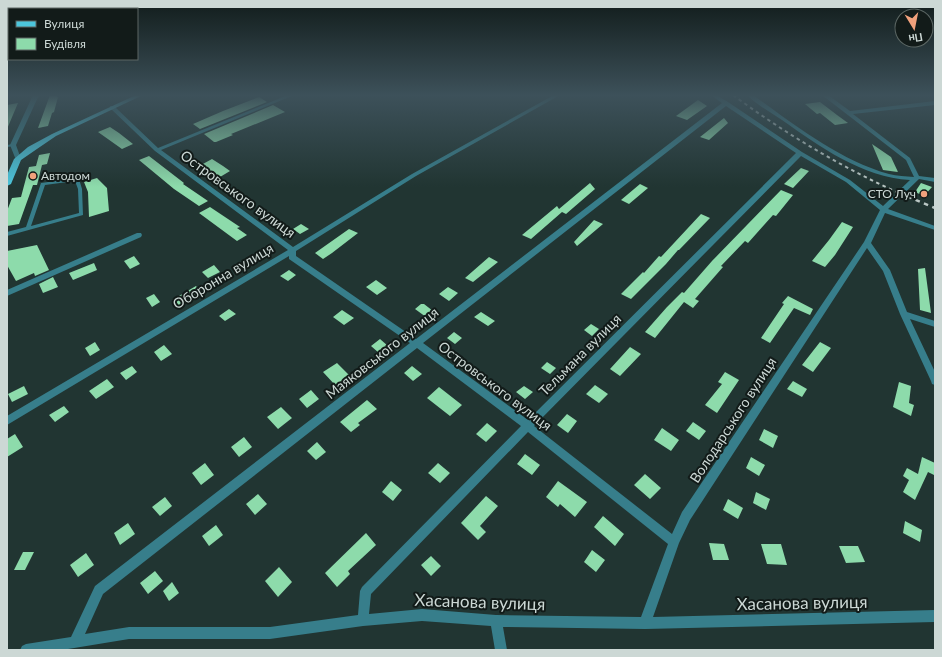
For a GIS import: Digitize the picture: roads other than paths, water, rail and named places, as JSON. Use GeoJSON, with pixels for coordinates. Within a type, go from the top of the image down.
{"type":"FeatureCollection","features":[{"type":"Feature","properties":{"kind":"main road"},"geometry":{"type":"LineString","coordinates":[[7,184],[18,159],[54,135],[73,126]]}},
{"type":"Feature","properties":{"kind":"street"},"geometry":{"type":"LineString","coordinates":[[18,159],[13,145],[22,126]]}},
{"type":"Feature","properties":{"kind":"street","name":"Островського вулиця"},"geometry":{"type":"LineString","coordinates":[[132,126],[157,150],[293,250],[292,257],[416,343],[528,426],[674,542]]}},
{"type":"Feature","properties":{"kind":"street"},"geometry":{"type":"LineString","coordinates":[[157,150],[216,126]]}},
{"type":"Feature","properties":{"kind":"street","name":"Оборонна вулиця"},"geometry":{"type":"LineString","coordinates":[[7,421],[293,250],[414,175],[502,126]]}},
{"type":"Feature","properties":{"kind":"street","name":"Маяковського вулиця"},"geometry":{"type":"LineString","coordinates":[[75,642],[99,590],[697,126]]}},
{"type":"Feature","properties":{"kind":"street"},"geometry":{"type":"LineString","coordinates":[[760,126],[848,181],[883,210],[935,228]]}},
{"type":"Feature","properties":{"kind":"street"},"geometry":{"type":"LineString","coordinates":[[794,126],[838,153],[887,176],[935,180]]}},
{"type":"Feature","properties":{"kind":"street"},"geometry":{"type":"LineString","coordinates":[[866,126],[908,159],[917,178]]}},
{"type":"Feature","properties":{"kind":"street","name":"Тельмана вулиця"},"geometry":{"type":"LineString","coordinates":[[363,620],[366,591],[800,152]]}},
{"type":"Feature","properties":{"kind":"street","name":"Володарського вулиця"},"geometry":{"type":"LineString","coordinates":[[645,624],[674,542],[686,516],[866,243],[883,210],[917,178]]}},
{"type":"Feature","properties":{"kind":"street"},"geometry":{"type":"LineString","coordinates":[[7,293],[139,235]]}},
{"type":"Feature","properties":{"kind":"street"},"geometry":{"type":"LineString","coordinates":[[866,243],[886,270],[904,314],[935,381]]}},
{"type":"Feature","properties":{"kind":"street"},"geometry":{"type":"LineString","coordinates":[[904,314],[935,324]]}},
{"type":"Feature","properties":{"kind":"street","name":"Хасанова вулиця"},"geometry":{"type":"LineString","coordinates":[[26,650],[129,633],[270,633],[363,620],[422,615],[496,621],[645,624],[935,616]]}},
{"type":"Feature","properties":{"kind":"street"},"geometry":{"type":"LineString","coordinates":[[496,621],[501,650]]}},
{"type":"Feature","properties":{"kind":"lane"},"geometry":{"type":"LineString","coordinates":[[7,146],[13,145]]}},
{"type":"Feature","properties":{"kind":"lane"},"geometry":{"type":"LineString","coordinates":[[7,234],[81,214],[80,189],[77,179],[43,184],[28,228]]}},
{"type":"Feature","properties":{"kind":"railway"},"geometry":{"type":"LineString","coordinates":[[777,126],[835,161],[901,194]]}},
{"type":"Feature","properties":{"kind":"railway"},"geometry":{"type":"LineString","coordinates":[[899,193],[935,208]]}},
{"type":"Feature","properties":{"kind":"place","name":"Автодом"},"geometry":{"type":"Point","coordinates":[33,176]}},
{"type":"Feature","properties":{"kind":"place","name":"СТО Луч"},"geometry":{"type":"Point","coordinates":[924,194]}}]}
